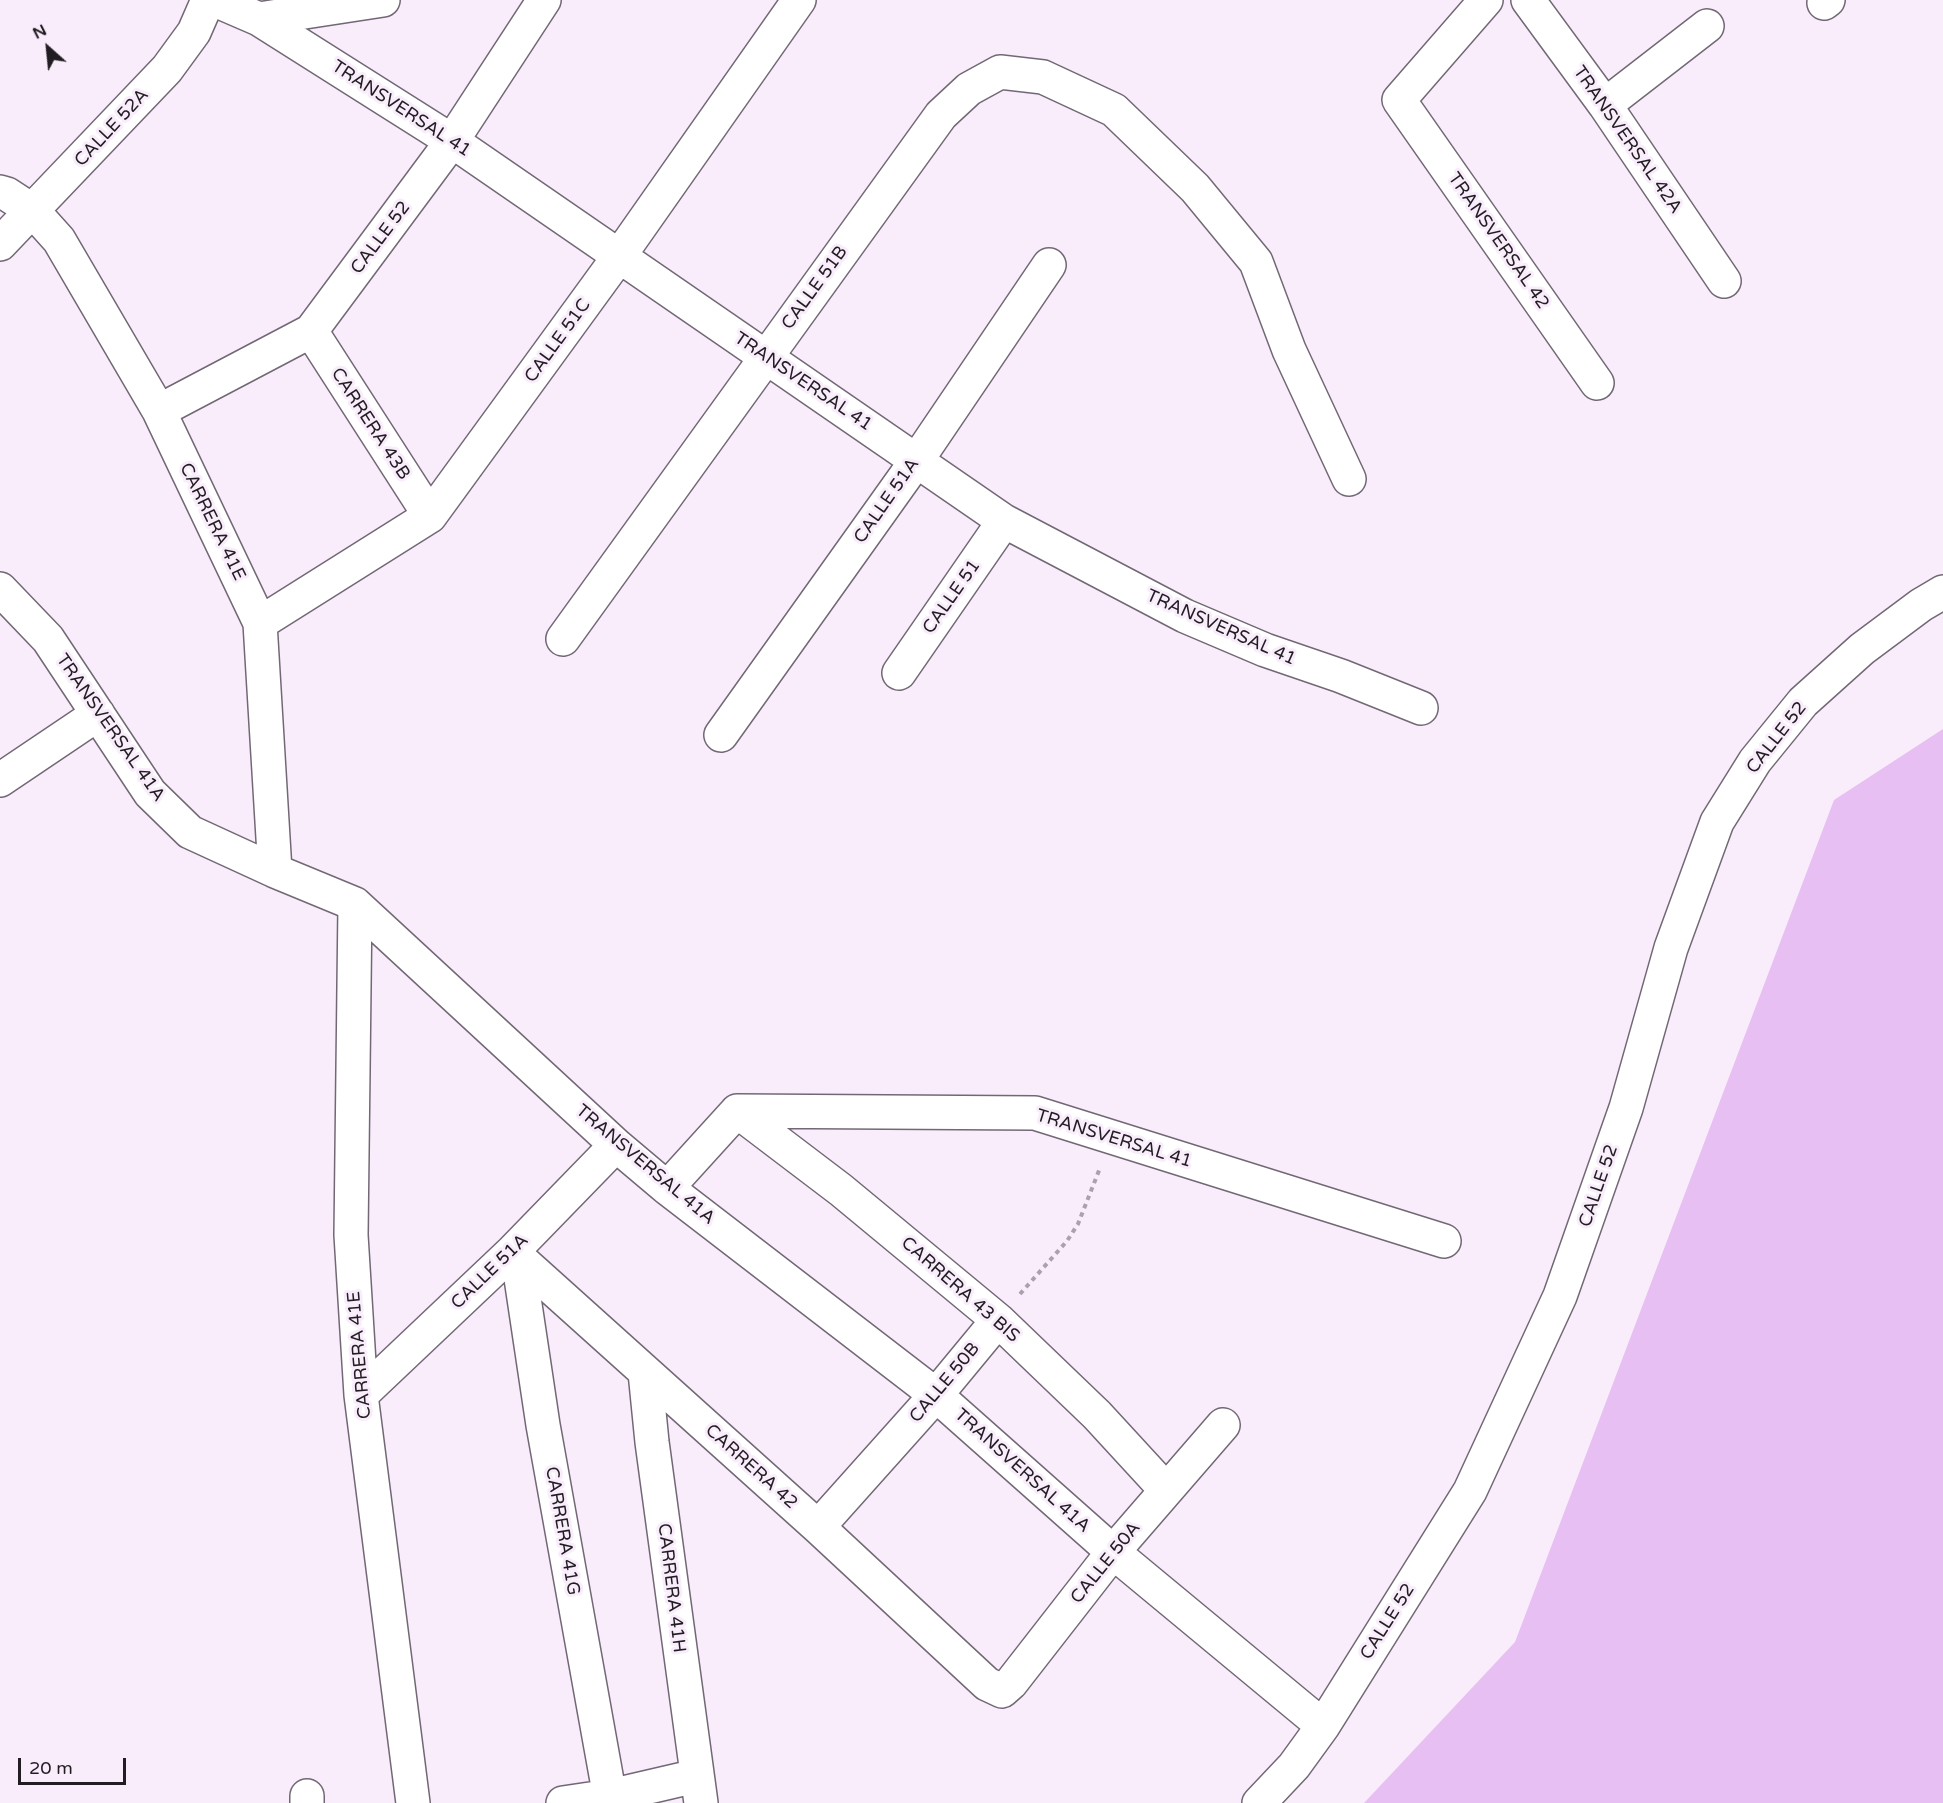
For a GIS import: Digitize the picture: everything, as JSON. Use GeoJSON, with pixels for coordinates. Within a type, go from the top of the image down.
{"type":"FeatureCollection","features":[{"type":"Feature","properties":{"kind":"street","name":"CALLE 52A"},"geometry":{"type":"LineString","coordinates":[[0,244],[167,69],[194,32],[208,0]]}},
{"type":"Feature","properties":{"kind":"street","name":"TRANSVERSAL 41"},"geometry":{"type":"LineString","coordinates":[[214,0],[259,19],[452,141],[1004,521],[1185,616],[1265,650],[1341,676],[1421,708]]}},
{"type":"Feature","properties":{"kind":"street"},"geometry":{"type":"LineString","coordinates":[[259,19],[383,0]]}},
{"type":"Feature","properties":{"kind":"street","name":"CALLE 52"},"geometry":{"type":"LineString","coordinates":[[159,411],[311,331],[452,141],[544,0]]}},
{"type":"Feature","properties":{"kind":"street","name":"CALLE 51C"},"geometry":{"type":"LineString","coordinates":[[260,623],[430,516],[620,255],[799,0]]}},
{"type":"Feature","properties":{"kind":"street","name":"TRANSVERSAL 42"},"geometry":{"type":"LineString","coordinates":[[1486,0],[1399,100],[1598,383]]}},
{"type":"Feature","properties":{"kind":"street","name":"TRANSVERSAL 42A"},"geometry":{"type":"LineString","coordinates":[[1528,0],[1605,105],[1724,281]]}},
{"type":"Feature","properties":{"kind":"street"},"geometry":{"type":"LineString","coordinates":[[1605,105],[1707,26]]}},
{"type":"Feature","properties":{"kind":"street","name":"CALLE 51B"},"geometry":{"type":"LineString","coordinates":[[563,639],[941,115],[969,89],[1000,72],[1043,77],[1114,110],[1196,188],[1256,262],[1289,350],[1349,479]]}},
{"type":"Feature","properties":{"kind":"street"},"geometry":{"type":"LineString","coordinates":[[0,192],[33,211]]}},
{"type":"Feature","properties":{"kind":"street","name":"CARRERA 41E"},"geometry":{"type":"LineString","coordinates":[[33,211],[59,240],[159,411],[260,623],[275,871]]}},
{"type":"Feature","properties":{"kind":"street","name":"CALLE 51A"},"geometry":{"type":"LineString","coordinates":[[721,735],[917,460],[1049,265]]}},
{"type":"Feature","properties":{"kind":"street","name":"CARRERA 43B"},"geometry":{"type":"LineString","coordinates":[[311,331],[430,516]]}},
{"type":"Feature","properties":{"kind":"street","name":"CALLE 51"},"geometry":{"type":"LineString","coordinates":[[899,673],[1004,521]]}},
{"type":"Feature","properties":{"kind":"street","name":"TRANSVERSAL 41A"},"geometry":{"type":"LineString","coordinates":[[0,589],[48,639],[150,793],[190,832],[354,904],[616,1145],[667,1188],[936,1395],[1113,1552],[1323,1726]]}},
{"type":"Feature","properties":{"kind":"street","name":"CALLE 52"},"geometry":{"type":"LineString","coordinates":[[1259,1803],[1294,1766],[1323,1726],[1470,1491],[1560,1296],[1626,1108],[1671,948],[1717,822],[1755,761],[1803,702],[1862,649],[1921,605],[1943,592]]}},
{"type":"Feature","properties":{"kind":"street"},"geometry":{"type":"LineString","coordinates":[[0,780],[98,714]]}},
{"type":"Feature","properties":{"kind":"street","name":"CARRERA 41E"},"geometry":{"type":"LineString","coordinates":[[354,904],[351,1235],[361,1395],[412,1803]]}},
{"type":"Feature","properties":{"kind":"street"},"geometry":{"type":"LineString","coordinates":[[667,1188],[737,1111]]}},
{"type":"Feature","properties":{"kind":"street","name":"TRANSVERSAL 41"},"geometry":{"type":"LineString","coordinates":[[737,1111],[1035,1113],[1444,1241]]}},
{"type":"Feature","properties":{"kind":"street","name":"CARRERA 43 BIS"},"geometry":{"type":"LineString","coordinates":[[737,1111],[842,1190],[998,1320],[1097,1415],[1166,1491]]}},
{"type":"Feature","properties":{"kind":"street","name":"CALLE 51A"},"geometry":{"type":"LineString","coordinates":[[361,1395],[515,1255],[616,1145]]}},
{"type":"Feature","properties":{"kind":"street","name":"CARRERA 42"},"geometry":{"type":"LineString","coordinates":[[515,1255],[818,1527],[987,1684]]}},
{"type":"Feature","properties":{"kind":"street","name":"CARRERA 41G"},"geometry":{"type":"LineString","coordinates":[[515,1255],[610,1799]]}},
{"type":"Feature","properties":{"kind":"street","name":"CALLE 50B"},"geometry":{"type":"LineString","coordinates":[[818,1527],[936,1395],[998,1320]]}},
{"type":"Feature","properties":{"kind":"street","name":"CARRERA 41H"},"geometry":{"type":"LineString","coordinates":[[645,1372],[652,1442],[698,1789]]}},
{"type":"Feature","properties":{"kind":"street","name":"CALLE 50A"},"geometry":{"type":"LineString","coordinates":[[987,1684],[1002,1691],[1011,1683],[1113,1552],[1223,1425]]}},
{"type":"Feature","properties":{"kind":"street"},"geometry":{"type":"LineString","coordinates":[[563,1803],[698,1789]]}},
{"type":"Feature","properties":{"kind":"path"},"geometry":{"type":"LineString","coordinates":[[998,1320],[1067,1241],[1078,1224],[1112,1137]]}},
{"type":"Feature","properties":{"kind":"shaded area"},"geometry":{"type":"Polygon","coordinates":[[[1943,729],[1943,1803],[1364,1803],[1515,1642],[1834,800],[1943,729]]]}}]}
